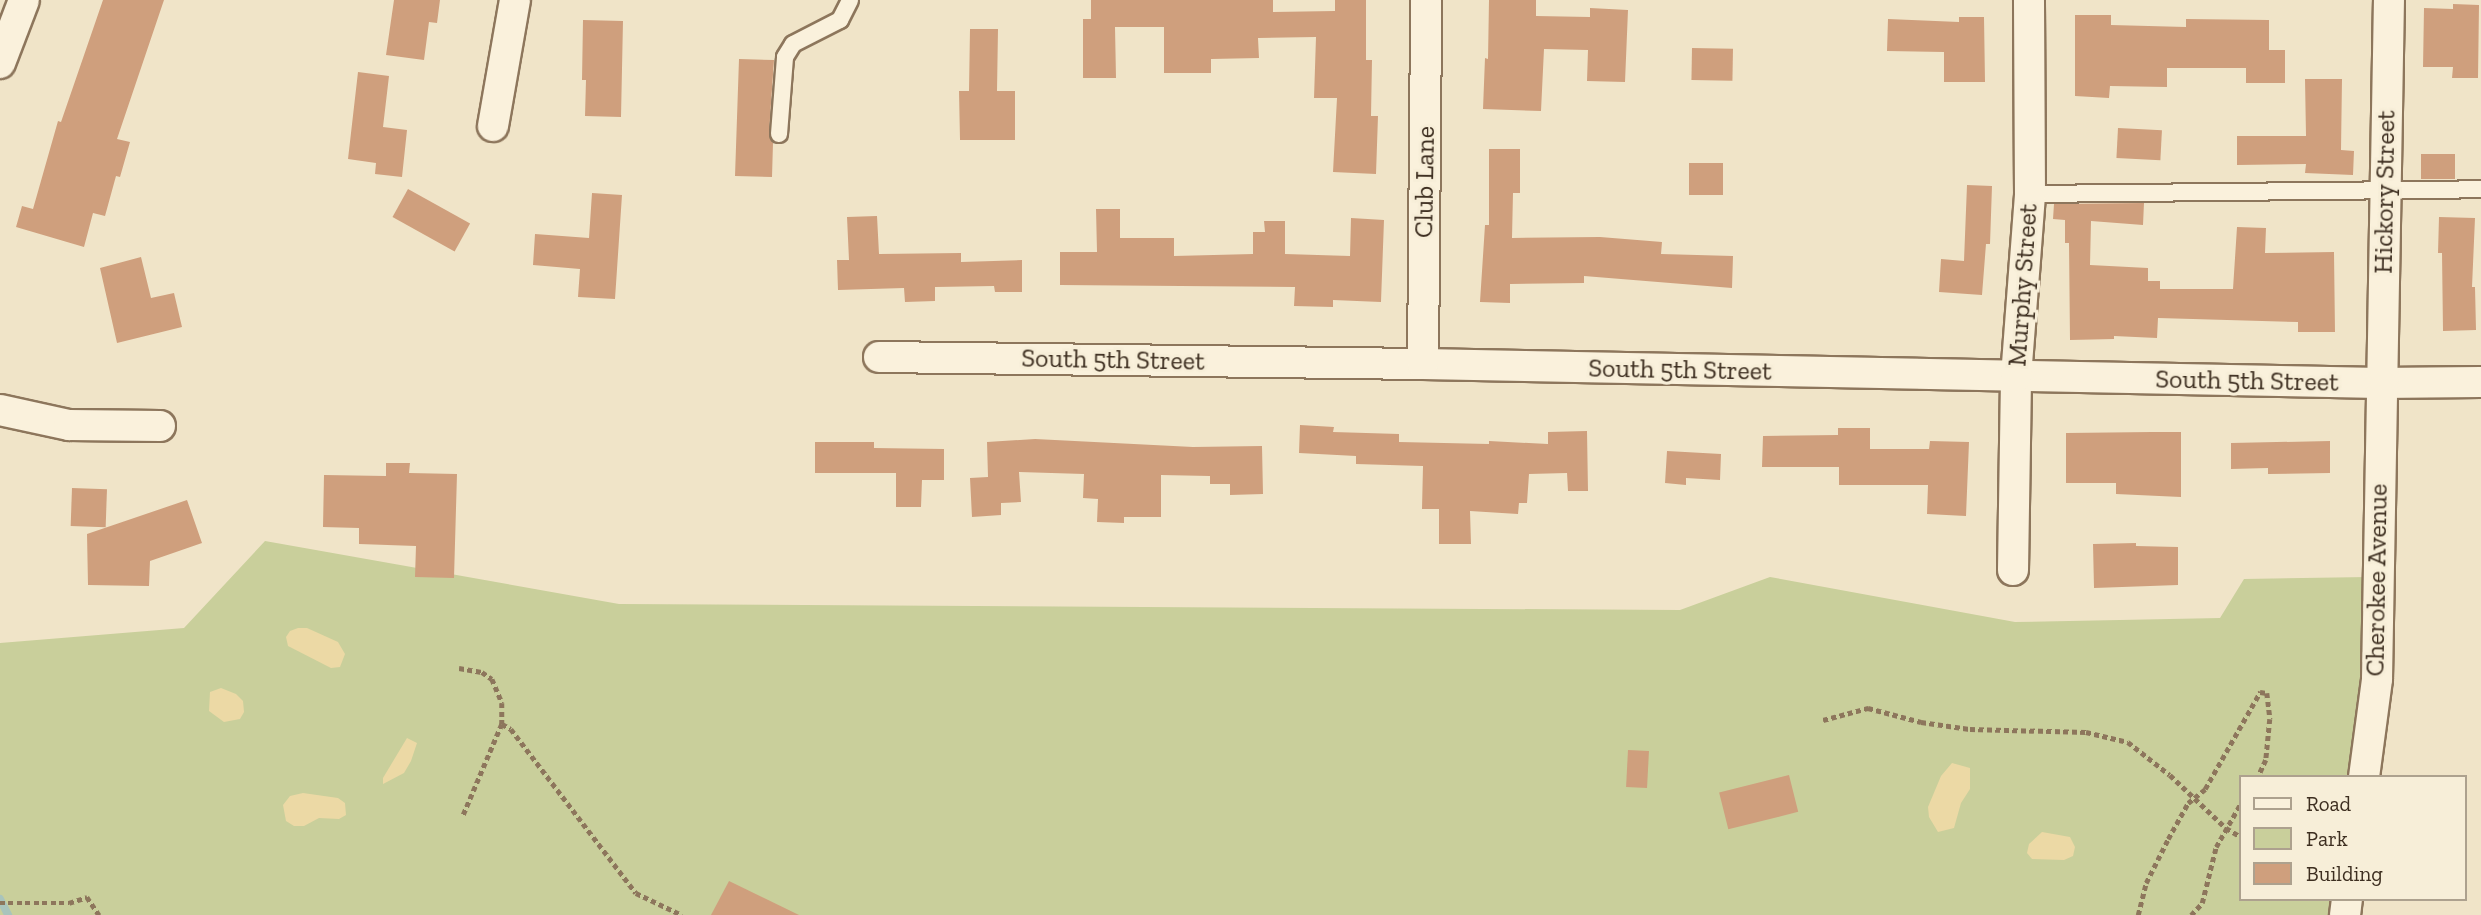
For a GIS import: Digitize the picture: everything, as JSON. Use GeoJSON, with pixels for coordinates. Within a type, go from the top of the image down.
{"type":"FeatureCollection","features":[{"type":"Feature","properties":{"kind":"street"},"geometry":{"type":"LineString","coordinates":[[0,63],[24,0]]}},
{"type":"Feature","properties":{"kind":"street"},"geometry":{"type":"LineString","coordinates":[[493,126],[515,0]]}},
{"type":"Feature","properties":{"kind":"street","name":"Club Lane"},"geometry":{"type":"LineString","coordinates":[[1423,364],[1426,0]]}},
{"type":"Feature","properties":{"kind":"street","name":"Murphy Street"},"geometry":{"type":"LineString","coordinates":[[2013,570],[2016,377],[2030,194],[2029,0]]}},
{"type":"Feature","properties":{"kind":"street","name":"Hickory Street"},"geometry":{"type":"LineString","coordinates":[[2380,383],[2389,0]]}},
{"type":"Feature","properties":{"kind":"street","name":"South 5th Street"},"geometry":{"type":"LineString","coordinates":[[879,357],[2481,383]]}},
{"type":"Feature","properties":{"kind":"street","name":"Cherokee Avenue"},"geometry":{"type":"LineString","coordinates":[[2364,775],[2377,679],[2380,383]]}},
{"type":"Feature","properties":{"kind":"street"},"geometry":{"type":"LineString","coordinates":[[0,410],[69,425],[160,426]]}},
{"type":"Feature","properties":{"kind":"lane"},"geometry":{"type":"LineString","coordinates":[[779,134],[785,57],[793,44],[840,20],[850,0]]}},
{"type":"Feature","properties":{"kind":"lane"},"geometry":{"type":"LineString","coordinates":[[2030,194],[2481,189]]}},
{"type":"Feature","properties":{"kind":"path"},"geometry":{"type":"LineString","coordinates":[[459,668],[482,672],[492,679],[502,703],[502,724],[463,816]]}},
{"type":"Feature","properties":{"kind":"path"},"geometry":{"type":"LineString","coordinates":[[2138,915],[2146,883],[2194,798],[2205,789],[2260,692],[2267,693],[2270,719],[2266,760],[2259,775]]}},
{"type":"Feature","properties":{"kind":"path"},"geometry":{"type":"LineString","coordinates":[[1823,720],[1868,708],[1921,722],[1970,729],[2086,732],[2129,742],[2240,837]]}},
{"type":"Feature","properties":{"kind":"path"},"geometry":{"type":"LineString","coordinates":[[502,724],[511,729],[636,893],[682,915]]}},
{"type":"Feature","properties":{"kind":"path"},"geometry":{"type":"LineString","coordinates":[[2191,915],[2202,902],[2216,847],[2240,805]]}},
{"type":"Feature","properties":{"kind":"path"},"geometry":{"type":"LineString","coordinates":[[0,903],[69,903],[87,897],[99,915]]}},
{"type":"Feature","properties":{"kind":"green space"},"geometry":{"type":"Polygon","coordinates":[[[265,541],[619,604],[1680,610],[1770,577],[2015,622],[2220,618],[2244,579],[2368,577],[2361,713],[2354,775],[2240,775],[2240,901],[2340,901],[2339,915],[0,915],[0,643],[184,628],[265,541]]]}},
{"type":"Feature","properties":{"kind":"sand"},"geometry":{"type":"Polygon","coordinates":[[[307,628],[338,642],[345,654],[340,667],[331,668],[288,646],[286,637],[290,631],[307,628]]]}},
{"type":"Feature","properties":{"kind":"sand"},"geometry":{"type":"Polygon","coordinates":[[[221,688],[236,694],[243,701],[244,712],[240,719],[224,722],[209,711],[210,692],[221,688]]]}},
{"type":"Feature","properties":{"kind":"sand"},"geometry":{"type":"Polygon","coordinates":[[[407,738],[417,743],[411,761],[404,773],[383,784],[383,778],[407,738]]]}},
{"type":"Feature","properties":{"kind":"sand"},"geometry":{"type":"Polygon","coordinates":[[[1952,763],[1970,768],[1970,789],[1961,803],[1954,828],[1938,832],[1929,817],[1928,807],[1941,776],[1952,763]]]}},
{"type":"Feature","properties":{"kind":"sand"},"geometry":{"type":"Polygon","coordinates":[[[303,793],[338,798],[345,803],[346,815],[339,819],[319,818],[304,826],[294,826],[286,821],[283,805],[290,796],[303,793]]]}},
{"type":"Feature","properties":{"kind":"sand"},"geometry":{"type":"Polygon","coordinates":[[[2042,832],[2070,837],[2075,847],[2073,856],[2064,860],[2032,859],[2027,853],[2029,844],[2042,832]]]}},
{"type":"Feature","properties":{"kind":"building"},"geometry":{"type":"Polygon","coordinates":[[[103,0],[164,0],[117,139],[130,142],[120,177],[116,176],[105,216],[93,213],[84,247],[16,227],[22,206],[33,209],[58,121],[61,122],[103,0]]]}},
{"type":"Feature","properties":{"kind":"building"},"geometry":{"type":"Polygon","coordinates":[[[394,0],[440,0],[437,23],[429,22],[424,60],[386,55],[394,0]]]}},
{"type":"Feature","properties":{"kind":"building"},"geometry":{"type":"Polygon","coordinates":[[[1091,0],[1273,0],[1273,12],[1335,11],[1335,0],[1366,0],[1366,60],[1372,60],[1371,116],[1378,116],[1376,174],[1333,172],[1337,98],[1314,98],[1316,37],[1258,38],[1259,58],[1211,59],[1211,73],[1164,73],[1164,27],[1115,27],[1116,78],[1083,78],[1083,19],[1091,19],[1091,0]]]}},
{"type":"Feature","properties":{"kind":"building"},"geometry":{"type":"Polygon","coordinates":[[[1489,0],[1536,0],[1536,16],[1590,17],[1590,8],[1628,10],[1625,82],[1587,81],[1588,50],[1544,49],[1541,111],[1483,109],[1485,58],[1488,59],[1489,0]]]}},
{"type":"Feature","properties":{"kind":"building"},"geometry":{"type":"Polygon","coordinates":[[[2453,4],[2479,5],[2478,78],[2452,78],[2453,67],[2423,67],[2424,8],[2453,9],[2453,4]]]}},
{"type":"Feature","properties":{"kind":"building"},"geometry":{"type":"Polygon","coordinates":[[[2075,15],[2111,15],[2111,25],[2186,27],[2186,19],[2269,20],[2269,50],[2285,50],[2285,83],[2246,83],[2246,68],[2167,68],[2167,87],[2110,86],[2109,98],[2075,96],[2075,15]]]}},
{"type":"Feature","properties":{"kind":"building"},"geometry":{"type":"Polygon","coordinates":[[[1959,17],[1984,17],[1985,82],[1944,82],[1944,52],[1887,51],[1888,19],[1959,22],[1959,17]]]}},
{"type":"Feature","properties":{"kind":"building"},"geometry":{"type":"Polygon","coordinates":[[[583,20],[623,21],[621,117],[585,116],[586,80],[582,80],[583,20]]]}},
{"type":"Feature","properties":{"kind":"building"},"geometry":{"type":"Polygon","coordinates":[[[970,29],[998,29],[997,91],[1015,91],[1015,140],[960,140],[959,91],[969,91],[970,29]]]}},
{"type":"Feature","properties":{"kind":"building"},"geometry":{"type":"Polygon","coordinates":[[[1692,48],[1733,49],[1732,81],[1691,80],[1692,48]]]}},
{"type":"Feature","properties":{"kind":"building"},"geometry":{"type":"Polygon","coordinates":[[[739,59],[774,60],[769,133],[773,143],[772,177],[735,176],[739,59]]]}},
{"type":"Feature","properties":{"kind":"building"},"geometry":{"type":"Polygon","coordinates":[[[358,72],[389,76],[383,127],[407,130],[402,177],[375,174],[376,163],[348,159],[358,72]]]}},
{"type":"Feature","properties":{"kind":"building"},"geometry":{"type":"Polygon","coordinates":[[[2305,79],[2342,79],[2341,150],[2354,151],[2353,175],[2305,173],[2306,164],[2237,165],[2237,136],[2306,136],[2305,79]]]}},
{"type":"Feature","properties":{"kind":"building"},"geometry":{"type":"Polygon","coordinates":[[[2118,128],[2162,130],[2160,160],[2116,158],[2118,128]]]}},
{"type":"Feature","properties":{"kind":"building"},"geometry":{"type":"Polygon","coordinates":[[[1489,149],[1520,149],[1520,193],[1513,193],[1512,238],[1600,237],[1662,242],[1661,254],[1733,256],[1732,288],[1584,276],[1584,283],[1510,284],[1510,303],[1480,302],[1485,225],[1489,225],[1489,149]]]}},
{"type":"Feature","properties":{"kind":"building"},"geometry":{"type":"Polygon","coordinates":[[[2421,154],[2455,154],[2455,179],[2421,179],[2421,154]]]}},
{"type":"Feature","properties":{"kind":"building"},"geometry":{"type":"Polygon","coordinates":[[[1689,163],[1723,163],[1723,195],[1689,195],[1689,163]]]}},
{"type":"Feature","properties":{"kind":"building"},"geometry":{"type":"Polygon","coordinates":[[[1967,185],[1992,186],[1990,244],[1986,244],[1982,295],[1939,292],[1941,259],[1964,261],[1967,185]]]}},
{"type":"Feature","properties":{"kind":"building"},"geometry":{"type":"Polygon","coordinates":[[[408,189],[470,223],[455,251],[392,217],[408,189]]]}},
{"type":"Feature","properties":{"kind":"building"},"geometry":{"type":"Polygon","coordinates":[[[592,193],[622,195],[615,299],[578,297],[580,269],[533,265],[535,234],[589,238],[592,193]]]}},
{"type":"Feature","properties":{"kind":"building"},"geometry":{"type":"Polygon","coordinates":[[[2144,203],[2143,225],[2091,221],[2090,265],[2148,268],[2148,281],[2160,281],[2160,289],[2233,289],[2237,227],[2266,228],[2265,253],[2334,252],[2335,332],[2298,332],[2298,322],[2158,318],[2157,338],[2114,336],[2114,339],[2070,340],[2069,243],[2065,243],[2065,220],[2053,219],[2054,204],[2144,203]]]}},
{"type":"Feature","properties":{"kind":"building"},"geometry":{"type":"Polygon","coordinates":[[[1096,209],[1120,209],[1120,238],[1174,238],[1174,256],[1253,254],[1253,232],[1265,232],[1264,221],[1285,221],[1285,254],[1350,256],[1351,218],[1384,220],[1381,302],[1333,300],[1333,307],[1294,306],[1295,287],[1060,285],[1060,252],[1097,252],[1096,209]]]}},
{"type":"Feature","properties":{"kind":"building"},"geometry":{"type":"Polygon","coordinates":[[[877,216],[879,254],[961,253],[961,262],[1022,260],[1022,292],[995,292],[994,286],[935,287],[935,301],[905,302],[904,288],[838,290],[837,260],[849,260],[847,217],[877,216]]]}},
{"type":"Feature","properties":{"kind":"building"},"geometry":{"type":"Polygon","coordinates":[[[2439,217],[2475,218],[2472,287],[2475,287],[2476,330],[2443,331],[2442,253],[2438,253],[2439,217]]]}},
{"type":"Feature","properties":{"kind":"building"},"geometry":{"type":"Polygon","coordinates":[[[141,257],[151,298],[174,293],[182,327],[117,343],[100,268],[141,257]]]}},
{"type":"Feature","properties":{"kind":"building"},"geometry":{"type":"Polygon","coordinates":[[[1300,425],[1334,427],[1333,432],[1399,434],[1399,442],[1489,444],[1489,441],[1548,444],[1548,432],[1587,431],[1588,491],[1568,491],[1567,473],[1529,474],[1527,503],[1519,503],[1518,514],[1470,511],[1471,544],[1439,544],[1439,509],[1422,509],[1423,466],[1356,464],[1356,456],[1299,453],[1300,425]]]}},
{"type":"Feature","properties":{"kind":"building"},"geometry":{"type":"Polygon","coordinates":[[[1838,428],[1870,428],[1870,449],[1929,449],[1930,441],[1969,442],[1966,516],[1927,514],[1928,485],[1839,485],[1839,467],[1762,467],[1763,436],[1838,435],[1838,428]]]}},
{"type":"Feature","properties":{"kind":"building"},"geometry":{"type":"Polygon","coordinates":[[[2181,432],[2181,497],[2116,494],[2116,483],[2066,483],[2066,433],[2181,432]]]}},
{"type":"Feature","properties":{"kind":"building"},"geometry":{"type":"Polygon","coordinates":[[[1035,439],[1193,447],[1262,446],[1263,494],[1230,495],[1230,484],[1210,484],[1210,476],[1161,475],[1161,517],[1124,517],[1124,523],[1097,522],[1098,499],[1083,498],[1084,474],[1019,472],[1021,502],[1001,503],[1001,515],[972,517],[970,478],[988,477],[987,442],[1035,439]]]}},
{"type":"Feature","properties":{"kind":"building"},"geometry":{"type":"Polygon","coordinates":[[[2330,441],[2330,473],[2268,474],[2268,468],[2231,469],[2231,443],[2330,441]]]}},
{"type":"Feature","properties":{"kind":"building"},"geometry":{"type":"Polygon","coordinates":[[[815,442],[874,442],[874,448],[944,449],[944,480],[922,480],[921,507],[896,507],[896,473],[815,473],[815,442]]]}},
{"type":"Feature","properties":{"kind":"building"},"geometry":{"type":"Polygon","coordinates":[[[1667,451],[1721,454],[1720,480],[1686,478],[1686,485],[1665,483],[1667,451]]]}},
{"type":"Feature","properties":{"kind":"building"},"geometry":{"type":"Polygon","coordinates":[[[386,463],[410,463],[409,473],[457,474],[454,578],[415,577],[416,546],[359,544],[359,528],[323,527],[324,475],[386,476],[386,463]]]}},
{"type":"Feature","properties":{"kind":"building"},"geometry":{"type":"Polygon","coordinates":[[[72,488],[107,489],[106,527],[71,526],[72,488]]]}},
{"type":"Feature","properties":{"kind":"building"},"geometry":{"type":"Polygon","coordinates":[[[187,500],[202,543],[150,561],[149,586],[88,585],[87,534],[187,500]]]}},
{"type":"Feature","properties":{"kind":"building"},"geometry":{"type":"Polygon","coordinates":[[[2136,543],[2136,546],[2178,547],[2178,585],[2094,588],[2093,544],[2136,543]]]}},
{"type":"Feature","properties":{"kind":"building"},"geometry":{"type":"Polygon","coordinates":[[[1628,750],[1649,751],[1647,788],[1626,787],[1628,750]]]}},
{"type":"Feature","properties":{"kind":"building"},"geometry":{"type":"Polygon","coordinates":[[[1789,775],[1798,812],[1728,829],[1719,792],[1789,775]]]}},
{"type":"Feature","properties":{"kind":"building"},"geometry":{"type":"Polygon","coordinates":[[[729,881],[799,915],[711,915],[729,881]]]}},
{"type":"Feature","properties":{"kind":"waterway"},"geometry":{"type":"LineString","coordinates":[[0,899],[8,915]]}}]}
